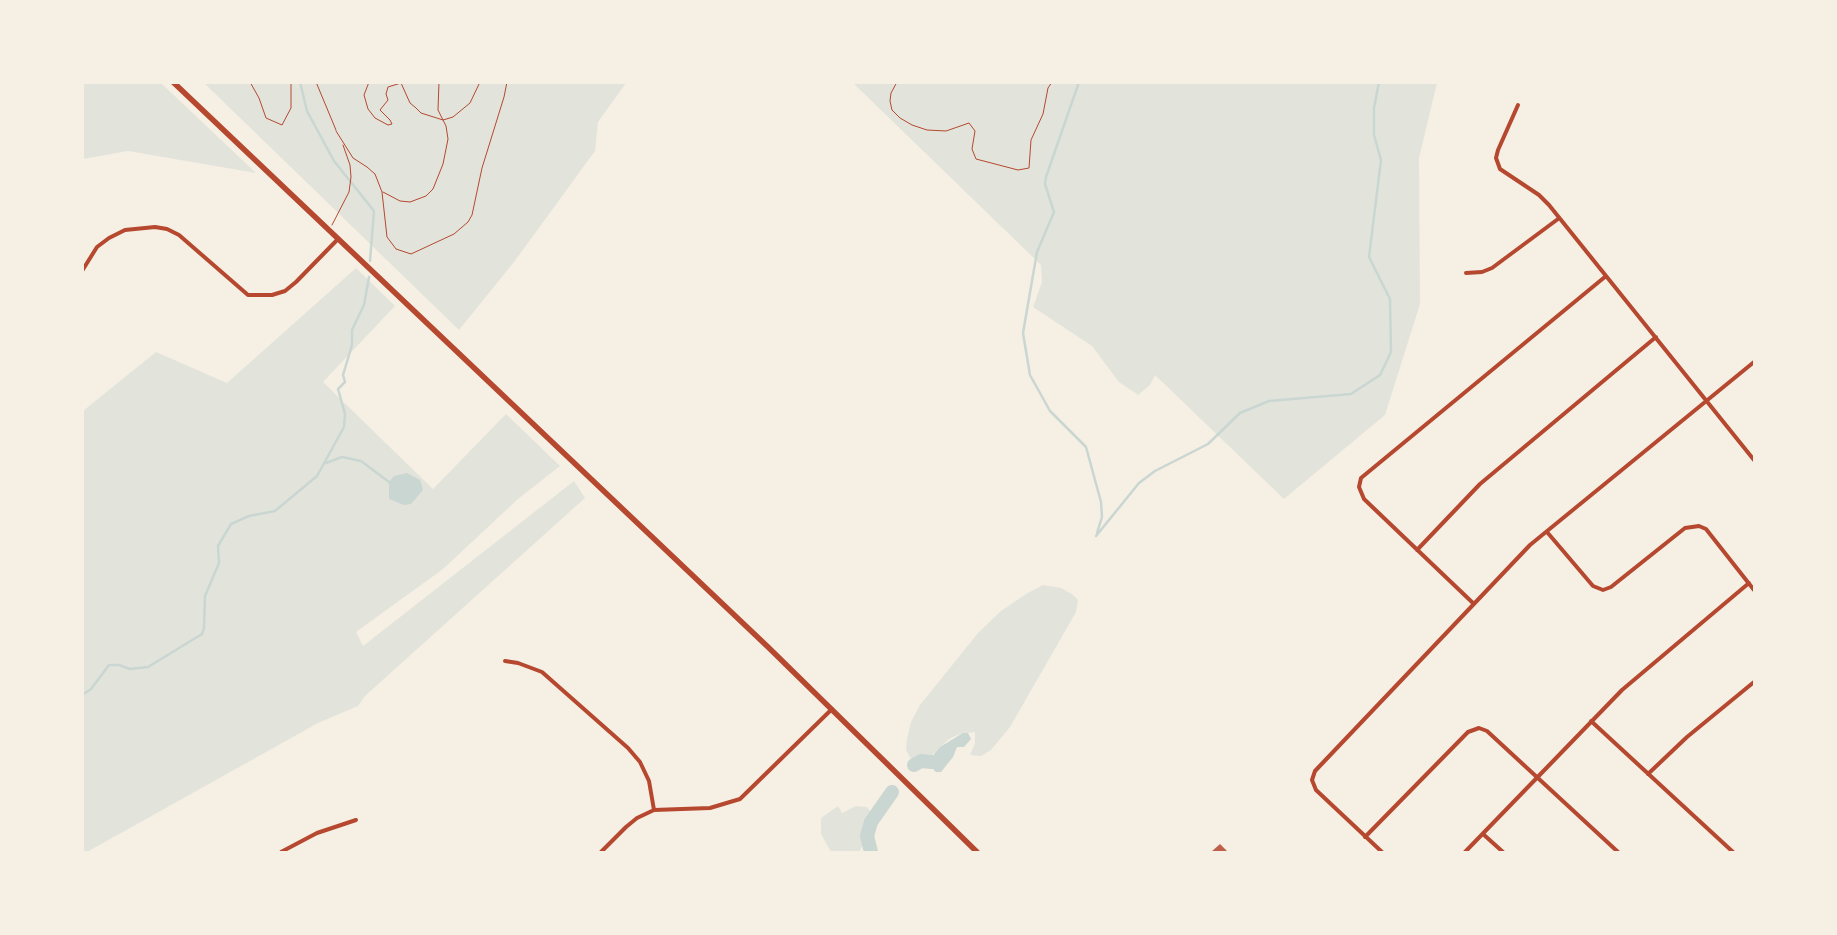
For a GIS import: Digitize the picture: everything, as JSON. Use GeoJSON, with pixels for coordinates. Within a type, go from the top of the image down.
{"type":"FeatureCollection","features":[{"type":"Feature","properties":{"kind":"main road"},"geometry":{"type":"LineString","coordinates":[[173,82],[832,709],[977,852]]}},
{"type":"Feature","properties":{"kind":"street"},"geometry":{"type":"LineString","coordinates":[[1518,104],[1498,150],[1497,163],[1507,174],[1539,195],[1754,460]]}},
{"type":"Feature","properties":{"kind":"street"},"geometry":{"type":"LineString","coordinates":[[1466,273],[1482,272],[1492,268],[1558,219]]}},
{"type":"Feature","properties":{"kind":"street"},"geometry":{"type":"LineString","coordinates":[[82,271],[97,246],[109,238],[125,230],[155,227],[167,229],[179,235],[248,295],[272,295],[285,291],[296,282],[338,239]]}},
{"type":"Feature","properties":{"kind":"street"},"geometry":{"type":"LineString","coordinates":[[1474,604],[1363,498],[1359,487],[1362,478],[1606,276]]}},
{"type":"Feature","properties":{"kind":"street"},"geometry":{"type":"LineString","coordinates":[[1417,550],[1480,484],[1656,337]]}},
{"type":"Feature","properties":{"kind":"street"},"geometry":{"type":"LineString","coordinates":[[1382,852],[1316,790],[1312,782],[1313,773],[1523,552],[1754,362]]}},
{"type":"Feature","properties":{"kind":"street"},"geometry":{"type":"LineString","coordinates":[[1547,532],[1592,585],[1604,590],[1612,587],[1684,528],[1696,525],[1707,530],[1754,590]]}},
{"type":"Feature","properties":{"kind":"street"},"geometry":{"type":"LineString","coordinates":[[1465,852],[1536,777],[1654,661],[1749,583]]}},
{"type":"Feature","properties":{"kind":"street"},"geometry":{"type":"LineString","coordinates":[[505,661],[518,663],[542,672],[628,748],[640,762],[649,781],[654,810]]}},
{"type":"Feature","properties":{"kind":"street"},"geometry":{"type":"LineString","coordinates":[[1648,774],[1687,737],[1754,682]]}},
{"type":"Feature","properties":{"kind":"street"},"geometry":{"type":"LineString","coordinates":[[601,852],[637,818],[654,810],[710,808],[740,799],[832,709]]}},
{"type":"Feature","properties":{"kind":"street"},"geometry":{"type":"LineString","coordinates":[[1591,722],[1733,852]]}},
{"type":"Feature","properties":{"kind":"street"},"geometry":{"type":"LineString","coordinates":[[1365,837],[1474,729],[1488,731],[1618,852]]}},
{"type":"Feature","properties":{"kind":"street"},"geometry":{"type":"LineString","coordinates":[[281,852],[317,833],[356,820]]}},
{"type":"Feature","properties":{"kind":"street"},"geometry":{"type":"LineString","coordinates":[[1483,834],[1503,852]]}},
{"type":"Feature","properties":{"kind":"path"},"geometry":{"type":"LineString","coordinates":[[250,82],[259,98],[266,118],[282,125],[292,108],[291,82]]}},
{"type":"Feature","properties":{"kind":"path"},"geometry":{"type":"LineString","coordinates":[[316,82],[348,156],[351,177],[349,192],[342,210],[329,230]]}},
{"type":"Feature","properties":{"kind":"path"},"geometry":{"type":"LineString","coordinates":[[369,82],[365,89],[365,103],[375,118],[382,123],[392,124],[380,110],[388,100],[386,94],[388,87],[401,83],[410,103],[421,113],[443,120],[453,117],[470,103],[480,82]]}},
{"type":"Feature","properties":{"kind":"path"},"geometry":{"type":"LineString","coordinates":[[382,192],[400,201],[410,202],[426,196],[433,189],[443,164],[448,139],[438,110],[439,82]]}},
{"type":"Feature","properties":{"kind":"path"},"geometry":{"type":"LineString","coordinates":[[336,131],[353,158],[367,166],[375,174],[382,192],[387,237],[396,249],[411,254],[423,250],[461,228],[472,214],[482,168],[507,82]]}},
{"type":"Feature","properties":{"kind":"path"},"geometry":{"type":"LineString","coordinates":[[897,82],[890,93],[890,100],[892,110],[900,118],[927,130],[946,131],[969,123],[975,132],[972,149],[976,159],[1018,170],[1029,168],[1031,140],[1043,114],[1048,88],[1052,82]]}},
{"type":"Feature","properties":{"kind":"shaded area"},"geometry":{"type":"Polygon","coordinates":[[[83,82],[161,83],[256,173],[128,151],[83,159],[83,82]]]}},
{"type":"Feature","properties":{"kind":"shaded area"},"geometry":{"type":"Polygon","coordinates":[[[204,83],[626,83],[598,122],[595,151],[514,262],[459,330],[204,83]]]}},
{"type":"Feature","properties":{"kind":"shaded area"},"geometry":{"type":"Polygon","coordinates":[[[853,83],[1437,83],[1419,158],[1420,304],[1385,415],[1284,499],[1155,375],[1150,385],[1138,395],[1119,382],[1092,346],[1033,307],[1042,282],[1041,265],[853,83]]]}},
{"type":"Feature","properties":{"kind":"shaded area"},"geometry":{"type":"Polygon","coordinates":[[[356,268],[395,306],[323,382],[433,489],[506,414],[560,466],[518,499],[443,569],[356,632],[363,646],[574,481],[585,498],[365,696],[358,706],[318,723],[87,852],[83,852],[83,411],[156,352],[227,383],[356,268]]]}},
{"type":"Feature","properties":{"kind":"shaded area"},"geometry":{"type":"Polygon","coordinates":[[[407,473],[420,480],[423,490],[411,504],[404,505],[389,499],[389,482],[394,476],[407,473]]]}},
{"type":"Feature","properties":{"kind":"shaded area"},"geometry":{"type":"Polygon","coordinates":[[[1043,585],[1061,588],[1072,594],[1078,600],[1076,612],[1010,727],[991,750],[981,756],[970,755],[975,743],[975,732],[960,734],[949,739],[933,754],[927,765],[912,761],[906,750],[907,739],[911,722],[920,705],[978,633],[1001,611],[1043,585]]]}},
{"type":"Feature","properties":{"kind":"shaded area"},"geometry":{"type":"Polygon","coordinates":[[[963,733],[968,733],[971,739],[964,747],[957,747],[953,757],[941,772],[936,772],[933,769],[932,762],[934,754],[940,747],[963,733]]]}},
{"type":"Feature","properties":{"kind":"shaded area"},"geometry":{"type":"Polygon","coordinates":[[[838,806],[842,813],[856,806],[867,807],[874,817],[867,839],[859,852],[831,852],[821,834],[821,818],[838,806]]]}},
{"type":"Feature","properties":{"kind":"building"},"geometry":{"type":"Polygon","coordinates":[[[1220,844],[1228,852],[1211,852],[1220,844]]]}},
{"type":"Feature","properties":{"kind":"waterway"},"geometry":{"type":"LineString","coordinates":[[300,82],[307,111],[334,161],[374,211],[370,261]]}},
{"type":"Feature","properties":{"kind":"waterway"},"geometry":{"type":"LineString","coordinates":[[1079,82],[1046,177],[1045,184],[1054,212],[1037,252],[1023,333],[1030,375],[1050,411],[1086,447],[1101,502],[1102,517],[1097,533]]}},
{"type":"Feature","properties":{"kind":"waterway"},"geometry":{"type":"LineString","coordinates":[[1096,536],[1139,483],[1155,471],[1208,444],[1240,413],[1269,401],[1351,394],[1380,375],[1391,352],[1390,299],[1369,257],[1381,160],[1374,135],[1374,108],[1379,82]]}},
{"type":"Feature","properties":{"kind":"waterway"},"geometry":{"type":"LineString","coordinates":[[82,695],[91,689],[109,665],[119,665],[130,669],[148,667],[202,634],[204,628],[205,596],[219,563],[218,546],[231,524],[249,516],[275,511],[317,476],[344,427],[345,414],[338,389],[345,382],[343,375],[352,345],[352,330],[364,305],[369,277]]}},
{"type":"Feature","properties":{"kind":"waterway"},"geometry":{"type":"LineString","coordinates":[[326,463],[342,457],[361,461],[389,482]]}},
{"type":"Feature","properties":{"kind":"waterway"},"geometry":{"type":"LineString","coordinates":[[914,765],[921,761],[932,762]]}},
{"type":"Feature","properties":{"kind":"waterway"},"geometry":{"type":"LineString","coordinates":[[871,852],[867,836],[871,822],[892,792]]}}]}
